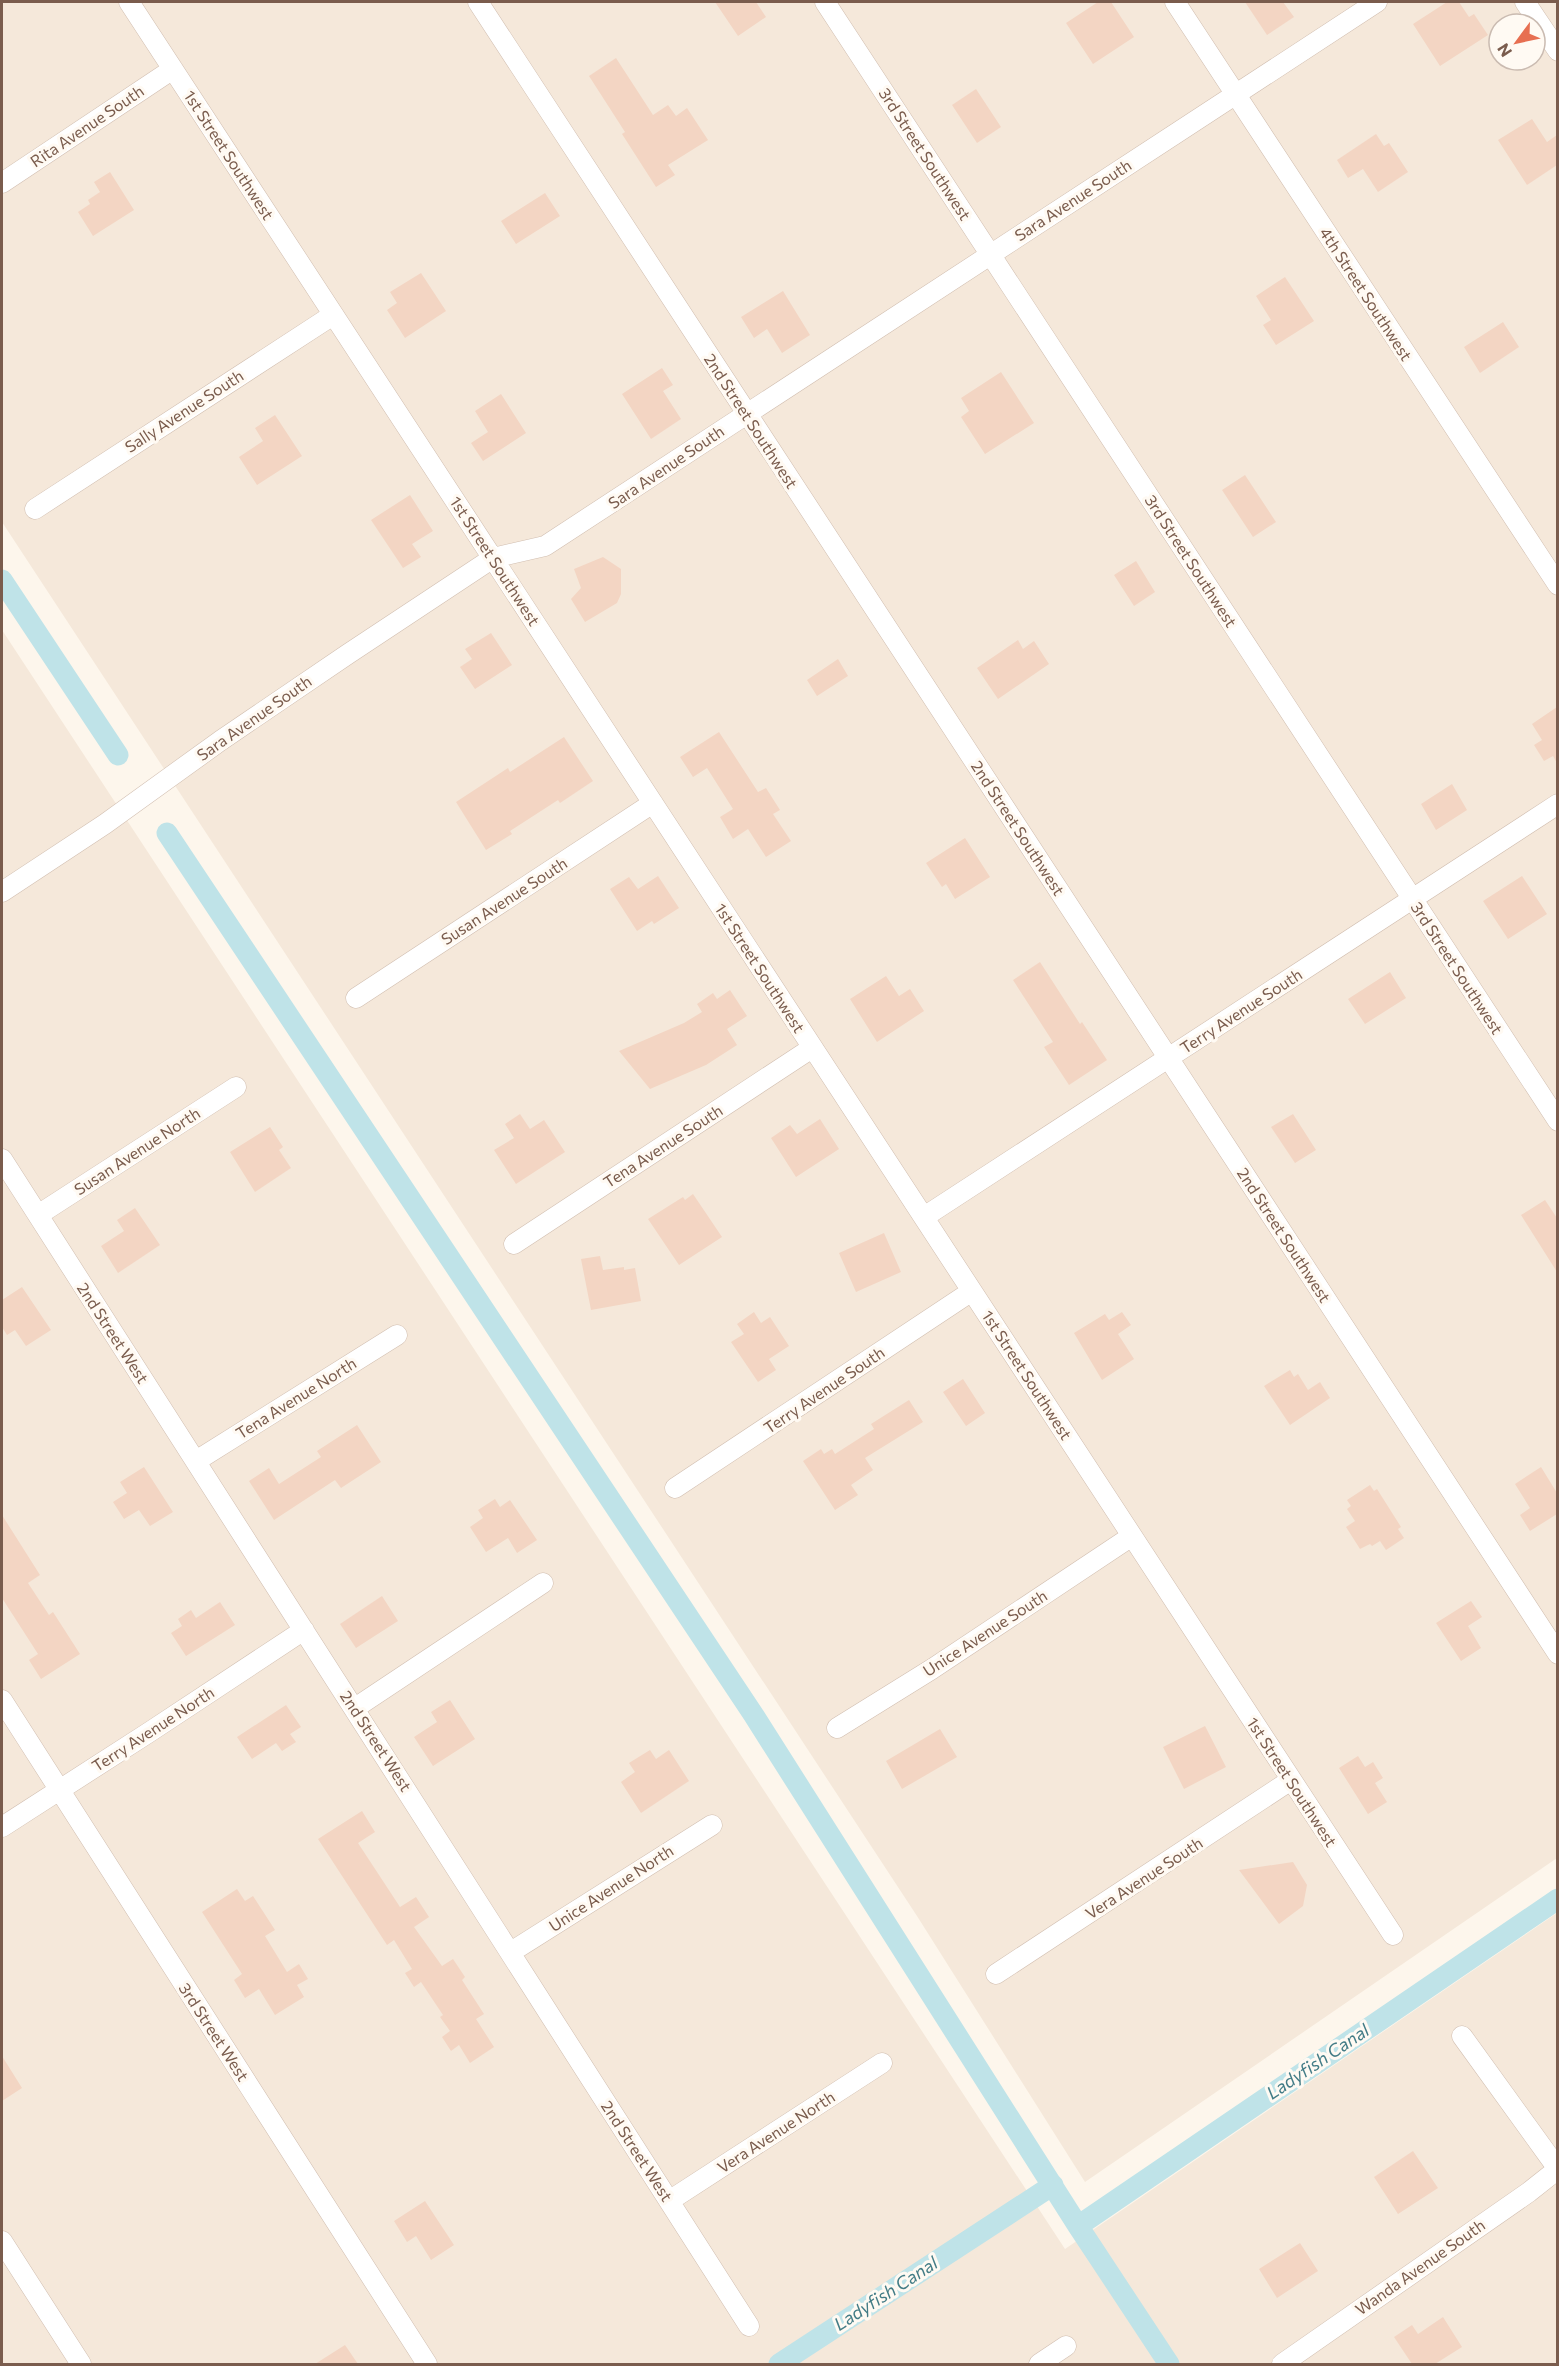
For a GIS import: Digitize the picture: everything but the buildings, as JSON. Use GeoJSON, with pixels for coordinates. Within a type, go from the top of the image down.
{"type":"FeatureCollection","features":[{"type":"Feature","properties":{"kind":"street","name":"1st Street Southwest"},"geometry":{"type":"LineString","coordinates":[[129,2],[1393,1935]]}},
{"type":"Feature","properties":{"kind":"street","name":"2nd Street Southwest"},"geometry":{"type":"LineString","coordinates":[[478,2],[1557,1654]]}},
{"type":"Feature","properties":{"kind":"street","name":"3rd Street Southwest"},"geometry":{"type":"LineString","coordinates":[[825,2],[1557,1121]]}},
{"type":"Feature","properties":{"kind":"street","name":"4th Street Southwest"},"geometry":{"type":"LineString","coordinates":[[1175,2],[1557,585]]}},
{"type":"Feature","properties":{"kind":"street","name":"Sara Avenue South"},"geometry":{"type":"LineString","coordinates":[[2,892],[105,824],[220,741],[493,558],[545,546],[1377,2]]}},
{"type":"Feature","properties":{"kind":"street"},"geometry":{"type":"LineString","coordinates":[[1525,2],[1557,51]]}},
{"type":"Feature","properties":{"kind":"street","name":"Rita Avenue South"},"geometry":{"type":"LineString","coordinates":[[2,183],[173,69]]}},
{"type":"Feature","properties":{"kind":"street","name":"Sally Avenue South"},"geometry":{"type":"LineString","coordinates":[[36,509],[333,315]]}},
{"type":"Feature","properties":{"kind":"street","name":"Susan Avenue South"},"geometry":{"type":"LineString","coordinates":[[356,998],[653,803]]}},
{"type":"Feature","properties":{"kind":"street","name":"Terry Avenue South"},"geometry":{"type":"LineString","coordinates":[[924,1217],[1557,804]]}},
{"type":"Feature","properties":{"kind":"street","name":"Tena Avenue South"},"geometry":{"type":"LineString","coordinates":[[514,1244],[812,1048]]}},
{"type":"Feature","properties":{"kind":"street","name":"Susan Avenue North"},"geometry":{"type":"LineString","coordinates":[[38,1215],[236,1088]]}},
{"type":"Feature","properties":{"kind":"street","name":"2nd Street West"},"geometry":{"type":"LineString","coordinates":[[2,1159],[749,2326]]}},
{"type":"Feature","properties":{"kind":"street","name":"Terry Avenue South"},"geometry":{"type":"LineString","coordinates":[[675,1488],[972,1292]]}},
{"type":"Feature","properties":{"kind":"street","name":"Tena Avenue North"},"geometry":{"type":"LineString","coordinates":[[196,1461],[397,1335]]}},
{"type":"Feature","properties":{"kind":"street","name":"Unice Avenue South"},"geometry":{"type":"LineString","coordinates":[[837,1728],[932,1669],[1132,1536]]}},
{"type":"Feature","properties":{"kind":"street"},"geometry":{"type":"LineString","coordinates":[[355,1708],[543,1583]]}},
{"type":"Feature","properties":{"kind":"street","name":"Terry Avenue North"},"geometry":{"type":"LineString","coordinates":[[2,1827],[304,1630]]}},
{"type":"Feature","properties":{"kind":"street","name":"3rd Street West"},"geometry":{"type":"LineString","coordinates":[[2,1700],[427,2364]]}},
{"type":"Feature","properties":{"kind":"street","name":"Vera Avenue South"},"geometry":{"type":"LineString","coordinates":[[996,1974],[1291,1780]]}},
{"type":"Feature","properties":{"kind":"street","name":"Unice Avenue North"},"geometry":{"type":"LineString","coordinates":[[511,1952],[712,1825]]}},
{"type":"Feature","properties":{"kind":"street"},"geometry":{"type":"LineString","coordinates":[[1462,2036],[1557,2169]]}},
{"type":"Feature","properties":{"kind":"street","name":"Vera Avenue North"},"geometry":{"type":"LineString","coordinates":[[669,2200],[882,2063]]}},
{"type":"Feature","properties":{"kind":"street","name":"Wanda Avenue South"},"geometry":{"type":"LineString","coordinates":[[1282,2364],[1528,2192],[1557,2169]]}},
{"type":"Feature","properties":{"kind":"street"},"geometry":{"type":"LineString","coordinates":[[2,2241],[81,2364]]}},
{"type":"Feature","properties":{"kind":"street"},"geometry":{"type":"LineString","coordinates":[[1039,2364],[1066,2346]]}},
{"type":"Feature","properties":{"kind":"shaded area"},"geometry":{"type":"Polygon","coordinates":[[[2,2],[1557,2],[1557,1858],[1085,2182],[917,1916],[2,522],[2,2]]]}},
{"type":"Feature","properties":{"kind":"shaded area"},"geometry":{"type":"Polygon","coordinates":[[[2,630],[1065,2249],[1557,1913],[1557,2364],[2,2364],[2,630]]]}},
{"type":"Feature","properties":{"kind":"waterway"},"geometry":{"type":"LineString","coordinates":[[2,580],[118,755]]}},
{"type":"Feature","properties":{"kind":"waterway"},"geometry":{"type":"LineString","coordinates":[[167,833],[753,1714],[1078,2226],[1169,2364]]}},
{"type":"Feature","properties":{"kind":"waterway","name":"Ladyfish Canal"},"geometry":{"type":"LineString","coordinates":[[1078,2226],[1558,1899]]}},
{"type":"Feature","properties":{"kind":"waterway","name":"Ladyfish Canal"},"geometry":{"type":"LineString","coordinates":[[779,2364],[1053,2185]]}}]}
